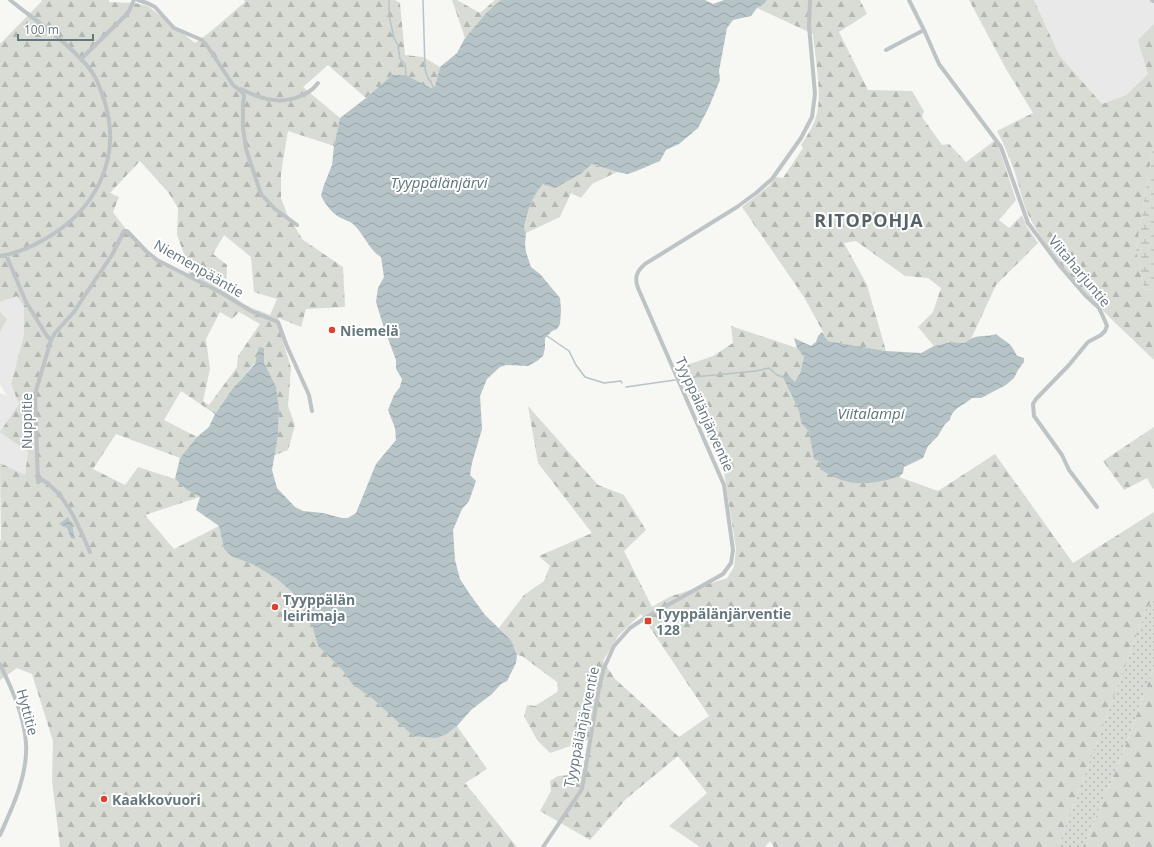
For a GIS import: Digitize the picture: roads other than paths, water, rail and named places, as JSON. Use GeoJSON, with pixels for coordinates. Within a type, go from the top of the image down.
{"type":"FeatureCollection","features":[{"type":"Feature","properties":{"kind":"street"},"geometry":{"type":"LineString","coordinates":[[0,256],[35,245],[67,224],[81,211],[90,200],[102,179],[110,151],[111,134],[108,114],[99,85],[93,73],[81,59],[10,0]]}},
{"type":"Feature","properties":{"kind":"street"},"geometry":{"type":"LineString","coordinates":[[81,59],[128,13],[134,0]]}},
{"type":"Feature","properties":{"kind":"street"},"geometry":{"type":"LineString","coordinates":[[138,0],[155,7],[174,28],[202,40],[233,85],[244,96],[243,104],[246,149],[260,194],[275,209],[298,225]]}},
{"type":"Feature","properties":{"kind":"street","name":"Tyyppälänjärventie"},"geometry":{"type":"LineString","coordinates":[[543,847],[582,789],[599,688],[604,668],[614,646],[630,628],[723,574],[731,563],[733,550],[724,486],[635,281],[639,269],[756,193],[772,179],[801,138],[812,117],[815,94],[808,26],[810,0]]}},
{"type":"Feature","properties":{"kind":"street","name":"Viitaharjuntie"},"geometry":{"type":"LineString","coordinates":[[909,0],[940,64],[1001,147],[1028,223],[1060,266],[1098,308],[1107,326],[1101,335],[1088,342],[1069,365],[1044,389],[1033,404],[1034,416],[1062,455],[1069,470],[1097,507]]}},
{"type":"Feature","properties":{"kind":"street"},"geometry":{"type":"LineString","coordinates":[[886,50],[924,30]]}},
{"type":"Feature","properties":{"kind":"street"},"geometry":{"type":"LineString","coordinates":[[238,89],[268,99],[284,100],[297,98],[307,93],[318,83]]}},
{"type":"Feature","properties":{"kind":"street","name":"Niemenpääntie"},"geometry":{"type":"LineString","coordinates":[[51,340],[74,312],[112,254],[124,231],[127,231],[157,260],[220,292],[251,311],[278,322],[286,344],[309,395],[312,411]]}},
{"type":"Feature","properties":{"kind":"street"},"geometry":{"type":"LineString","coordinates":[[6,255],[26,302],[51,340]]}},
{"type":"Feature","properties":{"kind":"street","name":"Nuppitie"},"geometry":{"type":"LineString","coordinates":[[51,340],[35,394],[38,482],[41,479],[48,483],[64,501],[90,552]]}},
{"type":"Feature","properties":{"kind":"street","name":"Hyttitie"},"geometry":{"type":"LineString","coordinates":[[0,664],[16,700],[22,720],[26,744],[19,788],[0,834]]}},
{"type":"Feature","properties":{"kind":"water","name":"Tyyppälänjärvi"},"geometry":{"type":"Polygon","coordinates":[[[501,0],[705,0],[713,4],[724,0],[767,0],[764,4],[757,8],[751,16],[733,20],[727,28],[719,71],[720,80],[709,107],[698,128],[679,144],[666,150],[660,161],[627,174],[592,164],[582,173],[555,188],[543,184],[533,199],[524,228],[526,233],[526,252],[531,267],[540,274],[560,298],[560,324],[557,329],[552,331],[545,338],[543,356],[537,361],[528,366],[506,365],[500,367],[487,379],[480,396],[482,429],[470,475],[476,481],[469,501],[462,509],[453,530],[455,560],[460,579],[485,615],[510,639],[517,655],[516,663],[507,681],[501,684],[492,694],[471,710],[457,726],[447,734],[436,738],[413,736],[373,699],[353,685],[343,671],[318,646],[312,626],[304,614],[301,600],[277,579],[254,565],[231,556],[224,549],[219,526],[196,510],[200,497],[187,490],[175,479],[180,458],[197,437],[209,427],[215,414],[233,388],[255,364],[259,347],[264,348],[264,363],[276,387],[279,410],[278,435],[272,470],[277,488],[295,507],[303,511],[323,513],[342,518],[348,518],[356,513],[376,464],[396,440],[395,428],[388,410],[394,395],[400,387],[402,379],[396,369],[396,360],[376,302],[378,288],[384,277],[381,257],[373,250],[353,224],[334,213],[321,196],[332,165],[334,146],[340,118],[392,75],[406,75],[431,88],[435,86],[440,67],[457,53],[465,38],[487,12],[501,0]]]}},
{"type":"Feature","properties":{"kind":"water","name":"Viitalampi"},"geometry":{"type":"Polygon","coordinates":[[[822,332],[828,341],[886,351],[921,353],[934,346],[951,342],[965,343],[976,337],[996,334],[1010,345],[1017,356],[1024,358],[1024,362],[1014,378],[1006,385],[981,398],[972,398],[955,410],[950,420],[945,424],[938,436],[928,446],[923,458],[904,467],[903,473],[899,477],[868,483],[849,482],[830,475],[820,469],[821,462],[814,459],[809,432],[801,423],[799,411],[783,377],[789,376],[795,382],[800,373],[804,357],[797,348],[794,338],[811,346],[816,342],[818,336],[822,332]]]}},
{"type":"Feature","properties":{"kind":"water"},"geometry":{"type":"Polygon","coordinates":[[[68,517],[72,525],[75,539],[71,538],[67,528],[59,524],[68,517]]]}},
{"type":"Feature","properties":{"kind":"waterway"},"geometry":{"type":"LineString","coordinates":[[389,0],[389,15],[394,38],[398,45],[400,59],[405,64],[406,75]]}},
{"type":"Feature","properties":{"kind":"waterway"},"geometry":{"type":"LineString","coordinates":[[423,0],[425,69],[433,87]]}},
{"type":"Feature","properties":{"kind":"waterway"},"geometry":{"type":"LineString","coordinates":[[547,336],[569,351],[576,365],[585,377],[604,383],[621,381],[622,383]]}},
{"type":"Feature","properties":{"kind":"waterway"},"geometry":{"type":"LineString","coordinates":[[684,378],[756,371],[769,368],[777,375],[783,377]]}},
{"type":"Feature","properties":{"kind":"waterway"},"geometry":{"type":"LineString","coordinates":[[626,387],[675,380]]}},
{"type":"Feature","properties":{"kind":"place","name":"Niemelä"},"geometry":{"type":"Point","coordinates":[332,330]}},
{"type":"Feature","properties":{"kind":"place","name":"Tyyppälän leirimaja"},"geometry":{"type":"Point","coordinates":[275,607]}},
{"type":"Feature","properties":{"kind":"place","name":"Tyyppälänjärventie 128"},"geometry":{"type":"Point","coordinates":[648,621]}},
{"type":"Feature","properties":{"kind":"place","name":"Kaakkovuori"},"geometry":{"type":"Point","coordinates":[104,799]}},
{"type":"Feature","properties":{"kind":"district","name":"RITOPOHJA"},"geometry":{"type":"Point","coordinates":[869,220]}}]}
